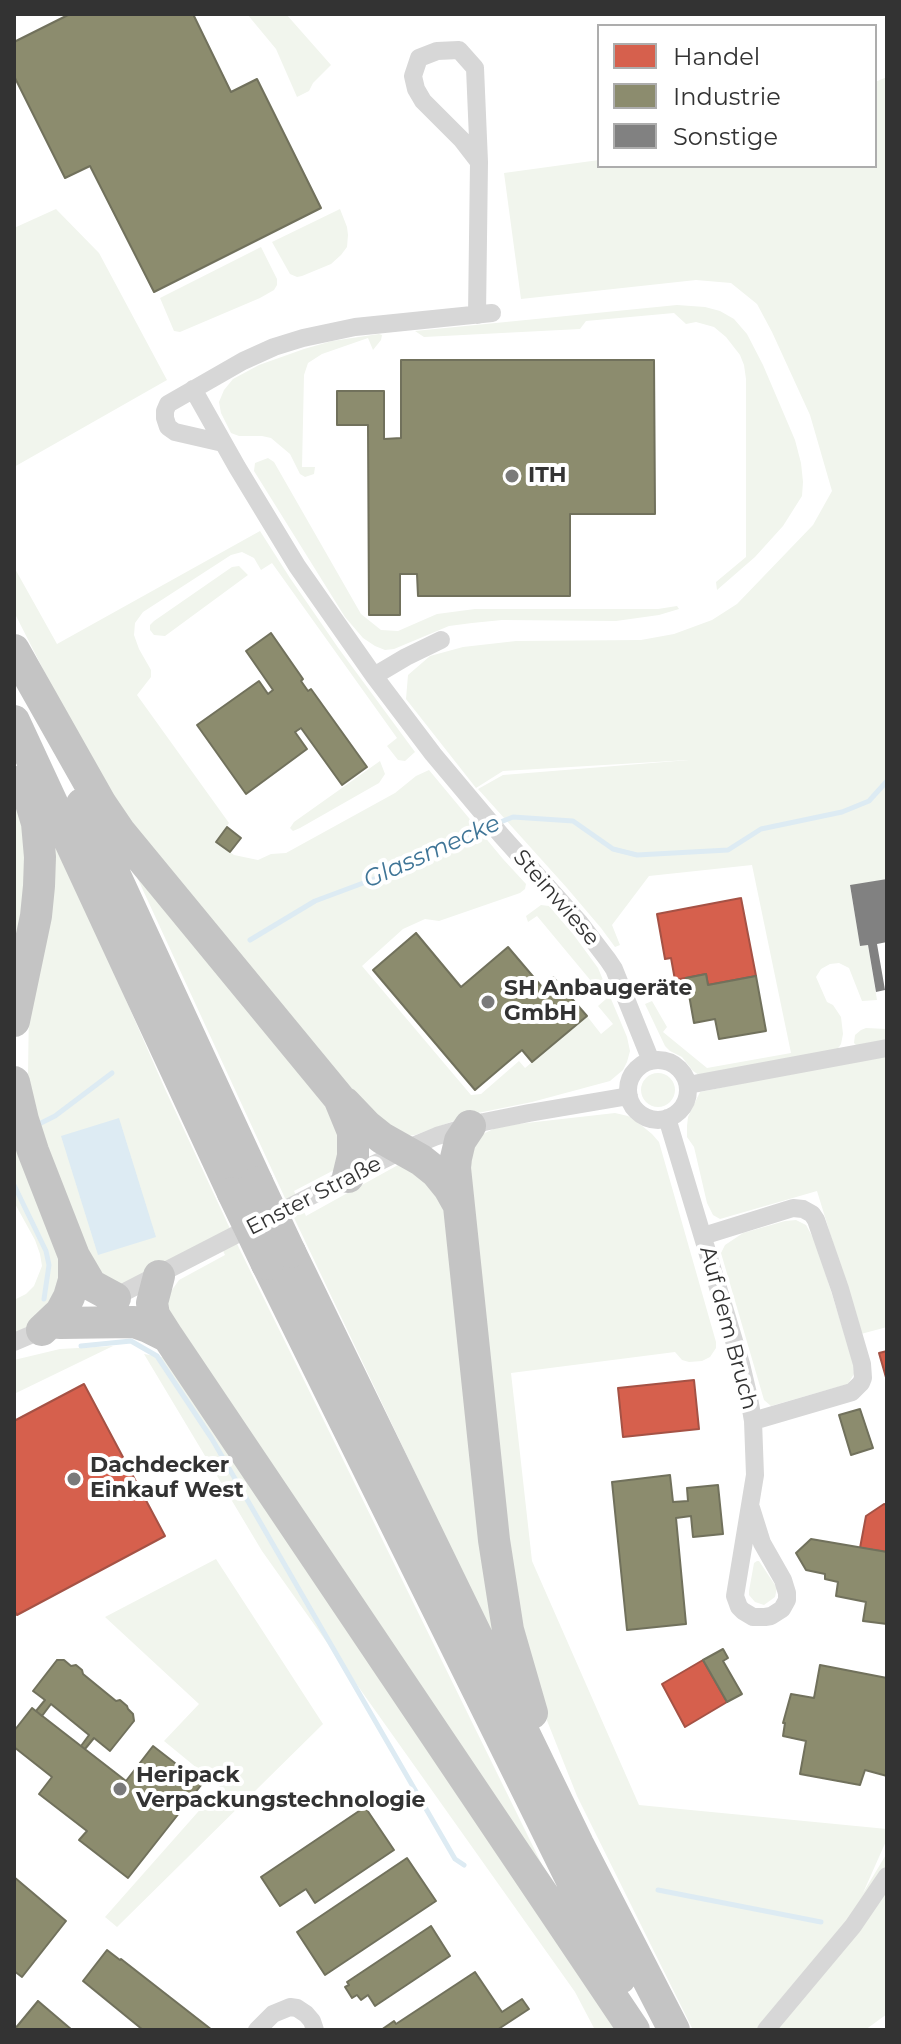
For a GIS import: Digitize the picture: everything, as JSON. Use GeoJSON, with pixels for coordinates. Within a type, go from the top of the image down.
{"type":"FeatureCollection","features":[{"type":"Feature","properties":{"kind":"highway"},"geometry":{"type":"LineString","coordinates":[[14,650],[120,832],[339,1098],[382,1138],[421,1160],[443,1179],[459,1207]]}},
{"type":"Feature","properties":{"kind":"highway"},"geometry":{"type":"LineString","coordinates":[[14,657],[245,1187],[646,2030]]}},
{"type":"Feature","properties":{"kind":"highway"},"geometry":{"type":"LineString","coordinates":[[14,721],[245,1187]]}},
{"type":"Feature","properties":{"kind":"highway"},"geometry":{"type":"LineString","coordinates":[[14,750],[33,807],[40,857],[36,916],[14,1021]]}},
{"type":"Feature","properties":{"kind":"highway"},"geometry":{"type":"LineString","coordinates":[[14,1082],[33,1151],[74,1256],[91,1285],[115,1298]]}},
{"type":"Feature","properties":{"kind":"highway"},"geometry":{"type":"LineString","coordinates":[[339,1098],[353,1132],[353,1156],[348,1177]]}},
{"type":"Feature","properties":{"kind":"highway"},"geometry":{"type":"LineString","coordinates":[[470,1126],[460,1141],[456,1158],[459,1207],[501,1593],[525,1692],[578,1844]]}},
{"type":"Feature","properties":{"kind":"highway"},"geometry":{"type":"LineString","coordinates":[[39,1332],[66,1304],[74,1280],[74,1256]]}},
{"type":"Feature","properties":{"kind":"highway"},"geometry":{"type":"LineString","coordinates":[[278,1258],[674,2030]]}},
{"type":"Feature","properties":{"kind":"highway"},"geometry":{"type":"LineString","coordinates":[[159,1276],[152,1303],[154,1315],[634,2030]]}},
{"type":"Feature","properties":{"kind":"highway"},"geometry":{"type":"LineString","coordinates":[[39,1332],[134,1322],[168,1337]]}},
{"type":"Feature","properties":{"kind":"street"},"geometry":{"type":"LineString","coordinates":[[223,443],[175,432],[168,427],[165,411],[168,404],[243,361],[303,338],[355,327],[485,314],[479,162],[475,68],[459,50],[437,51],[419,58],[413,76],[416,89],[423,101],[479,162]]}},
{"type":"Feature","properties":{"kind":"street","name":"Steinwiese"},"geometry":{"type":"LineString","coordinates":[[193,389],[297,566],[374,676],[433,754],[579,922],[608,960],[651,1061]]}},
{"type":"Feature","properties":{"kind":"street"},"geometry":{"type":"LineString","coordinates":[[374,676],[441,640]]}},
{"type":"Feature","properties":{"kind":"street"},"geometry":{"type":"LineString","coordinates":[[688,1085],[887,1048]]}},
{"type":"Feature","properties":{"kind":"street"},"geometry":{"type":"LineString","coordinates":[[657,1059],[676,1065],[683,1072],[688,1085],[687,1099],[682,1108],[658,1120],[640,1113],[629,1096],[631,1076],[638,1067],[657,1059]]}},
{"type":"Feature","properties":{"kind":"street","name":"Enster Straße"},"geometry":{"type":"LineString","coordinates":[[39,1332],[159,1276],[403,1150],[470,1126],[629,1096]]}},
{"type":"Feature","properties":{"kind":"street","name":"Auf dem Bruch"},"geometry":{"type":"LineString","coordinates":[[667,1118],[741,1364],[753,1421],[755,1475],[735,1596],[743,1611],[753,1617],[765,1617],[782,1609],[787,1593],[762,1543],[751,1508]]}},
{"type":"Feature","properties":{"kind":"street","name":"Auf dem Bruch"},"geometry":{"type":"LineString","coordinates":[[703,1236],[793,1208],[812,1214],[840,1289],[862,1364],[863,1378],[852,1392],[753,1421]]}},
{"type":"Feature","properties":{"kind":"street"},"geometry":{"type":"LineString","coordinates":[[766,2030],[853,1926],[887,1876]]}},
{"type":"Feature","properties":{"kind":"street"},"geometry":{"type":"LineString","coordinates":[[257,2030],[273,2014],[290,2007],[306,2014],[315,2030]]}},
{"type":"Feature","properties":{"kind":"shaded area"},"geometry":{"type":"Polygon","coordinates":[[[247,14],[286,14],[331,65],[309,91],[297,97],[276,49],[247,14]]]}},
{"type":"Feature","properties":{"kind":"shaded area"},"geometry":{"type":"Polygon","coordinates":[[[887,77],[887,879],[850,886],[860,946],[868,945],[877,1000],[862,1001],[849,968],[839,963],[830,964],[821,969],[816,977],[827,1002],[841,1017],[843,1034],[837,1050],[702,1077],[682,1057],[665,1046],[645,1004],[652,1001],[667,1027],[663,1032],[707,1068],[791,1053],[752,865],[649,876],[612,925],[620,945],[615,947],[478,789],[503,775],[689,760],[503,771],[476,788],[406,699],[408,675],[430,656],[463,647],[516,641],[641,640],[674,634],[712,620],[737,604],[813,525],[832,491],[810,415],[757,304],[731,283],[696,280],[521,299],[504,173],[597,160],[597,168],[877,168],[877,81],[887,77]]]}},
{"type":"Feature","properties":{"kind":"shaded area"},"geometry":{"type":"Polygon","coordinates":[[[56,209],[99,253],[167,380],[14,467],[14,228],[56,209]]]}},
{"type":"Feature","properties":{"kind":"shaded area"},"geometry":{"type":"Polygon","coordinates":[[[340,209],[348,235],[347,247],[341,255],[331,264],[302,276],[290,274],[272,242],[340,209]]]}},
{"type":"Feature","properties":{"kind":"shaded area"},"geometry":{"type":"Polygon","coordinates":[[[261,247],[277,279],[274,290],[180,332],[174,331],[160,298],[261,247]]]}},
{"type":"Feature","properties":{"kind":"shaded area"},"geometry":{"type":"Polygon","coordinates":[[[677,305],[720,311],[734,319],[747,334],[795,440],[801,463],[802,496],[783,526],[755,557],[717,590],[716,582],[746,557],[746,379],[740,355],[726,337],[714,327],[696,322],[686,324],[674,313],[586,321],[580,329],[424,337],[415,331],[677,305]]]}},
{"type":"Feature","properties":{"kind":"shaded area"},"geometry":{"type":"Polygon","coordinates":[[[382,335],[381,340],[373,350],[368,338],[322,354],[308,363],[304,375],[302,467],[315,467],[314,474],[305,477],[300,474],[290,454],[271,438],[231,433],[219,402],[233,379],[259,365],[304,349],[382,335]]]}},
{"type":"Feature","properties":{"kind":"shaded area"},"geometry":{"type":"Polygon","coordinates":[[[268,458],[274,462],[361,614],[381,630],[398,631],[437,614],[475,609],[658,609],[677,606],[679,609],[616,621],[502,620],[449,626],[385,650],[363,638],[345,617],[254,471],[255,463],[268,458]]]}},
{"type":"Feature","properties":{"kind":"shaded area"},"geometry":{"type":"Polygon","coordinates":[[[260,531],[339,649],[415,752],[405,761],[398,760],[387,746],[397,738],[272,563],[261,570],[254,558],[242,552],[231,555],[143,612],[135,623],[134,635],[151,670],[151,677],[137,695],[229,823],[216,842],[234,855],[258,860],[271,854],[286,853],[395,793],[429,770],[526,884],[525,889],[439,921],[425,919],[403,929],[362,966],[471,1095],[481,1094],[519,1061],[525,1068],[587,1016],[601,1034],[613,1024],[598,1006],[606,999],[537,916],[528,922],[526,916],[541,905],[549,906],[598,968],[627,1037],[630,1051],[627,1062],[610,1081],[473,1114],[415,1135],[399,1137],[365,1114],[101,783],[14,612],[14,567],[57,644],[260,531]]]}},
{"type":"Feature","properties":{"kind":"shaded area"},"geometry":{"type":"Polygon","coordinates":[[[239,566],[248,575],[165,636],[154,635],[150,630],[154,621],[232,567],[239,566]]]}},
{"type":"Feature","properties":{"kind":"shaded area"},"geometry":{"type":"Polygon","coordinates":[[[380,761],[385,774],[379,783],[300,828],[293,831],[290,828],[294,822],[380,761]]]}},
{"type":"Feature","properties":{"kind":"shaded area"},"geometry":{"type":"Polygon","coordinates":[[[14,773],[30,850],[14,945],[14,773]]]}},
{"type":"Feature","properties":{"kind":"shaded area"},"geometry":{"type":"Polygon","coordinates":[[[51,829],[165,1089],[239,1248],[554,1889],[160,1307],[179,1280],[225,1255],[217,1238],[123,1285],[94,1278],[43,1137],[28,1074],[29,1005],[51,829]]]}},
{"type":"Feature","properties":{"kind":"shaded area"},"geometry":{"type":"Polygon","coordinates":[[[124,849],[333,1102],[347,1140],[338,1168],[294,1191],[306,1216],[398,1165],[442,1192],[512,1677],[296,1222],[124,849]]]}},
{"type":"Feature","properties":{"kind":"shaded area"},"geometry":{"type":"Polygon","coordinates":[[[866,1028],[887,1029],[887,1043],[856,1045],[855,1035],[866,1028]]]}},
{"type":"Feature","properties":{"kind":"shaded area"},"geometry":{"type":"Polygon","coordinates":[[[887,1054],[887,1327],[861,1334],[817,1191],[720,1219],[713,1215],[707,1203],[694,1147],[687,1137],[687,1126],[700,1092],[887,1054]]]}},
{"type":"Feature","properties":{"kind":"shaded area"},"geometry":{"type":"Polygon","coordinates":[[[658,1073],[670,1078],[675,1090],[670,1102],[658,1107],[646,1102],[641,1090],[646,1078],[658,1073]]]}},
{"type":"Feature","properties":{"kind":"shaded area"},"geometry":{"type":"Polygon","coordinates":[[[615,1113],[628,1116],[659,1142],[716,1348],[710,1357],[702,1361],[682,1360],[675,1352],[511,1373],[532,1561],[639,1805],[887,1829],[887,1839],[863,1893],[887,1853],[887,2014],[865,2030],[693,2030],[577,1796],[544,1713],[515,1596],[466,1149],[474,1138],[500,1126],[615,1113]]]}},
{"type":"Feature","properties":{"kind":"shaded area"},"geometry":{"type":"Polygon","coordinates":[[[119,1118],[156,1237],[98,1255],[61,1136],[119,1118]]]}},
{"type":"Feature","properties":{"kind":"shaded area"},"geometry":{"type":"Polygon","coordinates":[[[14,1124],[66,1268],[52,1313],[14,1334],[14,1300],[34,1286],[42,1266],[35,1240],[14,1202],[14,1124]]]}},
{"type":"Feature","properties":{"kind":"shaded area"},"geometry":{"type":"Polygon","coordinates":[[[796,1220],[806,1225],[816,1243],[854,1374],[848,1384],[771,1406],[764,1400],[721,1253],[725,1245],[743,1233],[796,1220]]]}},
{"type":"Feature","properties":{"kind":"shaded area"},"geometry":{"type":"Polygon","coordinates":[[[113,1346],[14,1394],[14,1360],[60,1349],[113,1346]]]}},
{"type":"Feature","properties":{"kind":"shaded area"},"geometry":{"type":"Polygon","coordinates":[[[144,1354],[173,1359],[623,2030],[595,2030],[575,1992],[262,1551],[144,1354]]]}},
{"type":"Feature","properties":{"kind":"shaded area"},"geometry":{"type":"Polygon","coordinates":[[[216,1559],[323,1724],[117,1927],[105,1917],[220,1787],[164,1741],[199,1704],[105,1617],[216,1559]]]}},
{"type":"Feature","properties":{"kind":"shaded area"},"geometry":{"type":"Polygon","coordinates":[[[757,1561],[777,1588],[775,1597],[764,1605],[755,1602],[749,1595],[754,1563],[757,1561]]]}},
{"type":"Feature","properties":{"kind":"building: Handel"},"geometry":{"type":"Polygon","coordinates":[[[741,898],[756,976],[708,985],[706,974],[675,980],[671,958],[665,959],[657,914],[741,898]]]}},
{"type":"Feature","properties":{"kind":"building: Handel"},"geometry":{"type":"Polygon","coordinates":[[[887,1351],[887,1381],[879,1353],[887,1351]]]}},
{"type":"Feature","properties":{"kind":"building: Handel"},"geometry":{"type":"Polygon","coordinates":[[[694,1380],[699,1429],[623,1437],[618,1388],[694,1380]]]}},
{"type":"Feature","properties":{"kind":"building: Handel","name":"Dachdecker Einkauf West"},"geometry":{"type":"Polygon","coordinates":[[[84,1384],[165,1536],[17,1615],[14,1610],[14,1421],[84,1384]]]}},
{"type":"Feature","properties":{"kind":"building: Handel"},"geometry":{"type":"Polygon","coordinates":[[[887,1505],[887,1552],[860,1548],[866,1516],[887,1505]]]}},
{"type":"Feature","properties":{"kind":"building: Handel"},"geometry":{"type":"Polygon","coordinates":[[[703,1660],[727,1702],[685,1727],[662,1684],[703,1660]]]}},
{"type":"Feature","properties":{"kind":"building: Industrie"},"geometry":{"type":"Polygon","coordinates":[[[70,14],[193,14],[231,92],[257,79],[321,208],[154,292],[90,166],[65,178],[14,76],[14,42],[70,14]]]}},
{"type":"Feature","properties":{"kind":"building: Industrie","name":"ITH"},"geometry":{"type":"Polygon","coordinates":[[[401,360],[654,360],[655,514],[570,514],[570,596],[418,596],[417,574],[400,574],[400,615],[369,615],[368,425],[337,425],[337,391],[384,391],[384,439],[401,438],[401,360]]]}},
{"type":"Feature","properties":{"kind":"building: Industrie"},"geometry":{"type":"Polygon","coordinates":[[[271,633],[308,691],[311,689],[367,767],[342,785],[301,728],[295,732],[307,749],[246,794],[197,725],[259,681],[268,694],[273,690],[246,651],[271,633]]]}},
{"type":"Feature","properties":{"kind":"building: Industrie"},"geometry":{"type":"Polygon","coordinates":[[[227,827],[241,838],[230,852],[216,842],[227,827]]]}},
{"type":"Feature","properties":{"kind":"building: Industrie","name":"SH Anbaugeräte GmbH"},"geometry":{"type":"Polygon","coordinates":[[[416,933],[461,987],[508,947],[542,987],[553,977],[587,1016],[532,1062],[522,1050],[475,1090],[373,970],[416,933]]]}},
{"type":"Feature","properties":{"kind":"building: Industrie"},"geometry":{"type":"Polygon","coordinates":[[[706,974],[708,985],[756,976],[766,1031],[719,1039],[715,1019],[694,1023],[686,978],[706,974]]]}},
{"type":"Feature","properties":{"kind":"building: Industrie"},"geometry":{"type":"Polygon","coordinates":[[[860,1409],[873,1448],[851,1455],[839,1415],[860,1409]]]}},
{"type":"Feature","properties":{"kind":"building: Industrie"},"geometry":{"type":"Polygon","coordinates":[[[670,1475],[673,1502],[688,1501],[687,1488],[718,1485],[723,1534],[693,1537],[691,1516],[676,1518],[686,1624],[627,1630],[612,1482],[670,1475]]]}},
{"type":"Feature","properties":{"kind":"building: Industrie"},"geometry":{"type":"Polygon","coordinates":[[[811,1539],[887,1552],[887,1624],[863,1621],[866,1602],[836,1596],[838,1582],[825,1579],[825,1574],[806,1570],[796,1553],[811,1539]]]}},
{"type":"Feature","properties":{"kind":"building: Industrie"},"geometry":{"type":"Polygon","coordinates":[[[723,1649],[728,1658],[723,1661],[742,1694],[727,1702],[703,1660],[723,1649]]]}},
{"type":"Feature","properties":{"kind":"building: Industrie"},"geometry":{"type":"Polygon","coordinates":[[[57,1660],[76,1665],[133,1714],[134,1721],[110,1751],[94,1738],[85,1749],[81,1746],[89,1735],[51,1704],[42,1716],[36,1711],[45,1700],[33,1691],[57,1660]]]}},
{"type":"Feature","properties":{"kind":"building: Industrie"},"geometry":{"type":"Polygon","coordinates":[[[820,1665],[887,1678],[887,1776],[865,1770],[860,1785],[800,1774],[806,1741],[783,1736],[783,1723],[791,1694],[814,1698],[820,1665]]]}},
{"type":"Feature","properties":{"kind":"building: Industrie","name":"Heripack Verpackungstechnologie"},"geometry":{"type":"Polygon","coordinates":[[[32,1708],[126,1781],[153,1746],[202,1784],[128,1878],[79,1840],[87,1831],[39,1794],[52,1777],[14,1747],[14,1731],[32,1708]]]}},
{"type":"Feature","properties":{"kind":"building: Industrie"},"geometry":{"type":"Polygon","coordinates":[[[365,1807],[394,1850],[315,1903],[306,1889],[280,1906],[261,1877],[365,1807]]]}},
{"type":"Feature","properties":{"kind":"building: Industrie"},"geometry":{"type":"Polygon","coordinates":[[[407,1858],[436,1901],[325,1975],[297,1932],[407,1858]]]}},
{"type":"Feature","properties":{"kind":"building: Industrie"},"geometry":{"type":"Polygon","coordinates":[[[14,1877],[66,1921],[22,1977],[14,1971],[14,1877]]]}},
{"type":"Feature","properties":{"kind":"building: Industrie"},"geometry":{"type":"Polygon","coordinates":[[[431,1926],[450,1956],[375,2006],[368,1995],[361,2000],[357,1995],[352,1998],[345,1987],[349,1985],[347,1982],[431,1926]]]}},
{"type":"Feature","properties":{"kind":"building: Industrie"},"geometry":{"type":"Polygon","coordinates":[[[107,1950],[212,2030],[143,2030],[83,1981],[107,1950]]]}},
{"type":"Feature","properties":{"kind":"building: Industrie"},"geometry":{"type":"Polygon","coordinates":[[[475,1972],[502,2012],[522,1999],[529,2009],[497,2030],[381,2030],[394,2021],[396,2024],[475,1972]]]}},
{"type":"Feature","properties":{"kind":"building: Industrie"},"geometry":{"type":"Polygon","coordinates":[[[38,2001],[72,2030],[14,2030],[38,2001]]]}},
{"type":"Feature","properties":{"kind":"building: Sonstige"},"geometry":{"type":"Polygon","coordinates":[[[887,879],[887,942],[877,944],[885,990],[876,992],[868,945],[860,946],[850,885],[887,879]]]}},
{"type":"Feature","properties":{"kind":"waterway","name":"Glassmecke"},"geometry":{"type":"LineString","coordinates":[[498,823],[513,817],[573,821],[613,849],[637,855],[728,850],[761,829],[842,812],[869,801],[887,781]]}},
{"type":"Feature","properties":{"kind":"waterway","name":"Glassmecke"},"geometry":{"type":"LineString","coordinates":[[250,940],[315,901],[449,851],[471,833],[488,826]]}},
{"type":"Feature","properties":{"kind":"waterway","name":"Glassmecke"},"geometry":{"type":"LineString","coordinates":[[37,1125],[55,1116],[112,1073]]}},
{"type":"Feature","properties":{"kind":"waterway"},"geometry":{"type":"LineString","coordinates":[[14,1185],[46,1251],[49,1265],[44,1299]]}},
{"type":"Feature","properties":{"kind":"waterway"},"geometry":{"type":"LineString","coordinates":[[81,1346],[131,1341],[157,1356],[212,1439],[455,1859],[464,1865]]}},
{"type":"Feature","properties":{"kind":"waterway"},"geometry":{"type":"LineString","coordinates":[[658,1890],[821,1922]]}},
{"type":"Feature","properties":{"kind":"place","name":"ITH"},"geometry":{"type":"Point","coordinates":[512,476]}},
{"type":"Feature","properties":{"kind":"place","name":"SH Anbaugeräte GmbH"},"geometry":{"type":"Point","coordinates":[488,1002]}},
{"type":"Feature","properties":{"kind":"place","name":"Dachdecker Einkauf West"},"geometry":{"type":"Point","coordinates":[74,1479]}},
{"type":"Feature","properties":{"kind":"place","name":"Heripack Verpackungstechnologie"},"geometry":{"type":"Point","coordinates":[120,1789]}}]}
